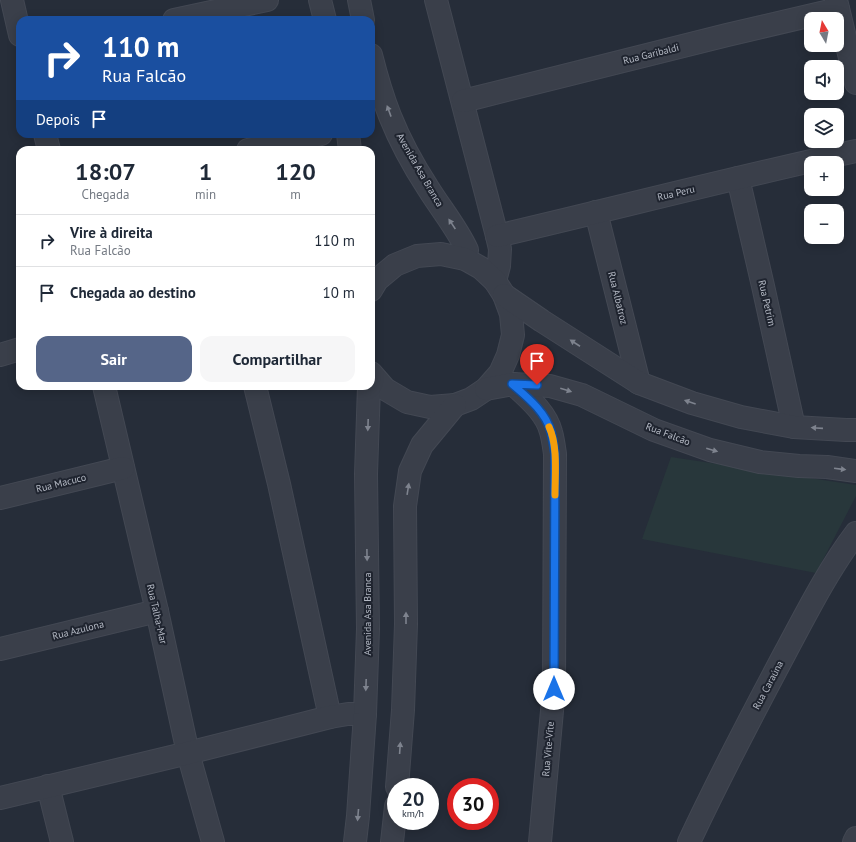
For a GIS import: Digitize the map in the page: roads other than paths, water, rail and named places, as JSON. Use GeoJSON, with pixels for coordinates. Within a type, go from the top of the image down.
{"type":"FeatureCollection","features":[{"type":"Feature","properties":{"kind":"street"},"geometry":{"type":"LineString","coordinates":[[12,0],[16,18]]}},
{"type":"Feature","properties":{"kind":"street"},"geometry":{"type":"LineString","coordinates":[[193,16],[267,0]]}},
{"type":"Feature","properties":{"kind":"street"},"geometry":{"type":"LineString","coordinates":[[320,0],[324,16]]}},
{"type":"Feature","properties":{"kind":"street"},"geometry":{"type":"LineString","coordinates":[[359,0],[362,16]]}},
{"type":"Feature","properties":{"kind":"street"},"geometry":{"type":"LineString","coordinates":[[375,377],[386,389],[407,402],[430,407],[455,405],[471,399],[486,389],[500,373],[508,355],[513,335],[511,314],[499,288],[500,249],[436,0]]}},
{"type":"Feature","properties":{"kind":"street"},"geometry":{"type":"LineString","coordinates":[[837,4],[856,83]]}},
{"type":"Feature","properties":{"kind":"street","name":"Rua Garibaldi"},"geometry":{"type":"LineString","coordinates":[[463,101],[719,37],[837,4]]}},
{"type":"Feature","properties":{"kind":"street","name":"Avenida Asa Branca"},"geometry":{"type":"LineString","coordinates":[[375,69],[390,116],[406,151],[424,182],[463,240],[467,250],[465,259]]}},
{"type":"Feature","properties":{"kind":"street"},"geometry":{"type":"LineString","coordinates":[[266,146],[303,138]]}},
{"type":"Feature","properties":{"kind":"street","name":"Rua Peru"},"geometry":{"type":"LineString","coordinates":[[497,236],[856,151]]}},
{"type":"Feature","properties":{"kind":"street","name":"Rua Petrim"},"geometry":{"type":"LineString","coordinates":[[738,178],[794,427]]}},
{"type":"Feature","properties":{"kind":"street","name":"Rua Albatroz"},"geometry":{"type":"LineString","coordinates":[[596,212],[639,383]]}},
{"type":"Feature","properties":{"kind":"street"},"geometry":{"type":"LineString","coordinates":[[375,283],[395,265],[418,256],[441,254],[465,259],[481,268],[499,288],[542,321],[639,383],[699,405],[742,417],[794,427],[856,430]]}},
{"type":"Feature","properties":{"kind":"street"},"geometry":{"type":"LineString","coordinates":[[0,354],[16,350]]}},
{"type":"Feature","properties":{"kind":"street","name":"Rua Falcão"},"geometry":{"type":"LineString","coordinates":[[486,389],[512,384],[550,386],[582,395],[654,430],[710,450],[760,462],[827,467],[856,471]]}},
{"type":"Feature","properties":{"kind":"street","name":"Rua Vite-Vite"},"geometry":{"type":"LineString","coordinates":[[512,384],[529,399],[542,414],[551,431],[555,454],[554,689],[540,842]]}},
{"type":"Feature","properties":{"kind":"street","name":"Rua Talha-Mar"},"geometry":{"type":"LineString","coordinates":[[105,390],[188,753],[213,842]]}},
{"type":"Feature","properties":{"kind":"street"},"geometry":{"type":"LineString","coordinates":[[256,390],[279,484],[330,717]]}},
{"type":"Feature","properties":{"kind":"street","name":"Avenida Asa Branca"},"geometry":{"type":"LineString","coordinates":[[355,842],[365,714],[368,629],[366,474],[369,390]]}},
{"type":"Feature","properties":{"kind":"street"},"geometry":{"type":"LineString","coordinates":[[398,778],[403,710],[406,624],[404,506],[410,471],[422,445],[455,405]]}},
{"type":"Feature","properties":{"kind":"street","name":"Rua Macuco"},"geometry":{"type":"LineString","coordinates":[[0,498],[123,468]]}},
{"type":"Feature","properties":{"kind":"street","name":"Rua Caraúna"},"geometry":{"type":"LineString","coordinates":[[689,842],[766,689],[821,587],[846,546],[856,533]]}},
{"type":"Feature","properties":{"kind":"street","name":"Rua Azulona"},"geometry":{"type":"LineString","coordinates":[[0,649],[156,611]]}},
{"type":"Feature","properties":{"kind":"street"},"geometry":{"type":"LineString","coordinates":[[0,798],[330,717],[348,714],[365,714]]}},
{"type":"Feature","properties":{"kind":"street"},"geometry":{"type":"LineString","coordinates":[[48,786],[62,842]]}},
{"type":"Feature","properties":{"kind":"street"},"geometry":{"type":"LineString","coordinates":[[392,842],[393,830]]}},
{"type":"Feature","properties":{"kind":"street"},"geometry":{"type":"LineString","coordinates":[[854,842],[856,838]]}}]}
